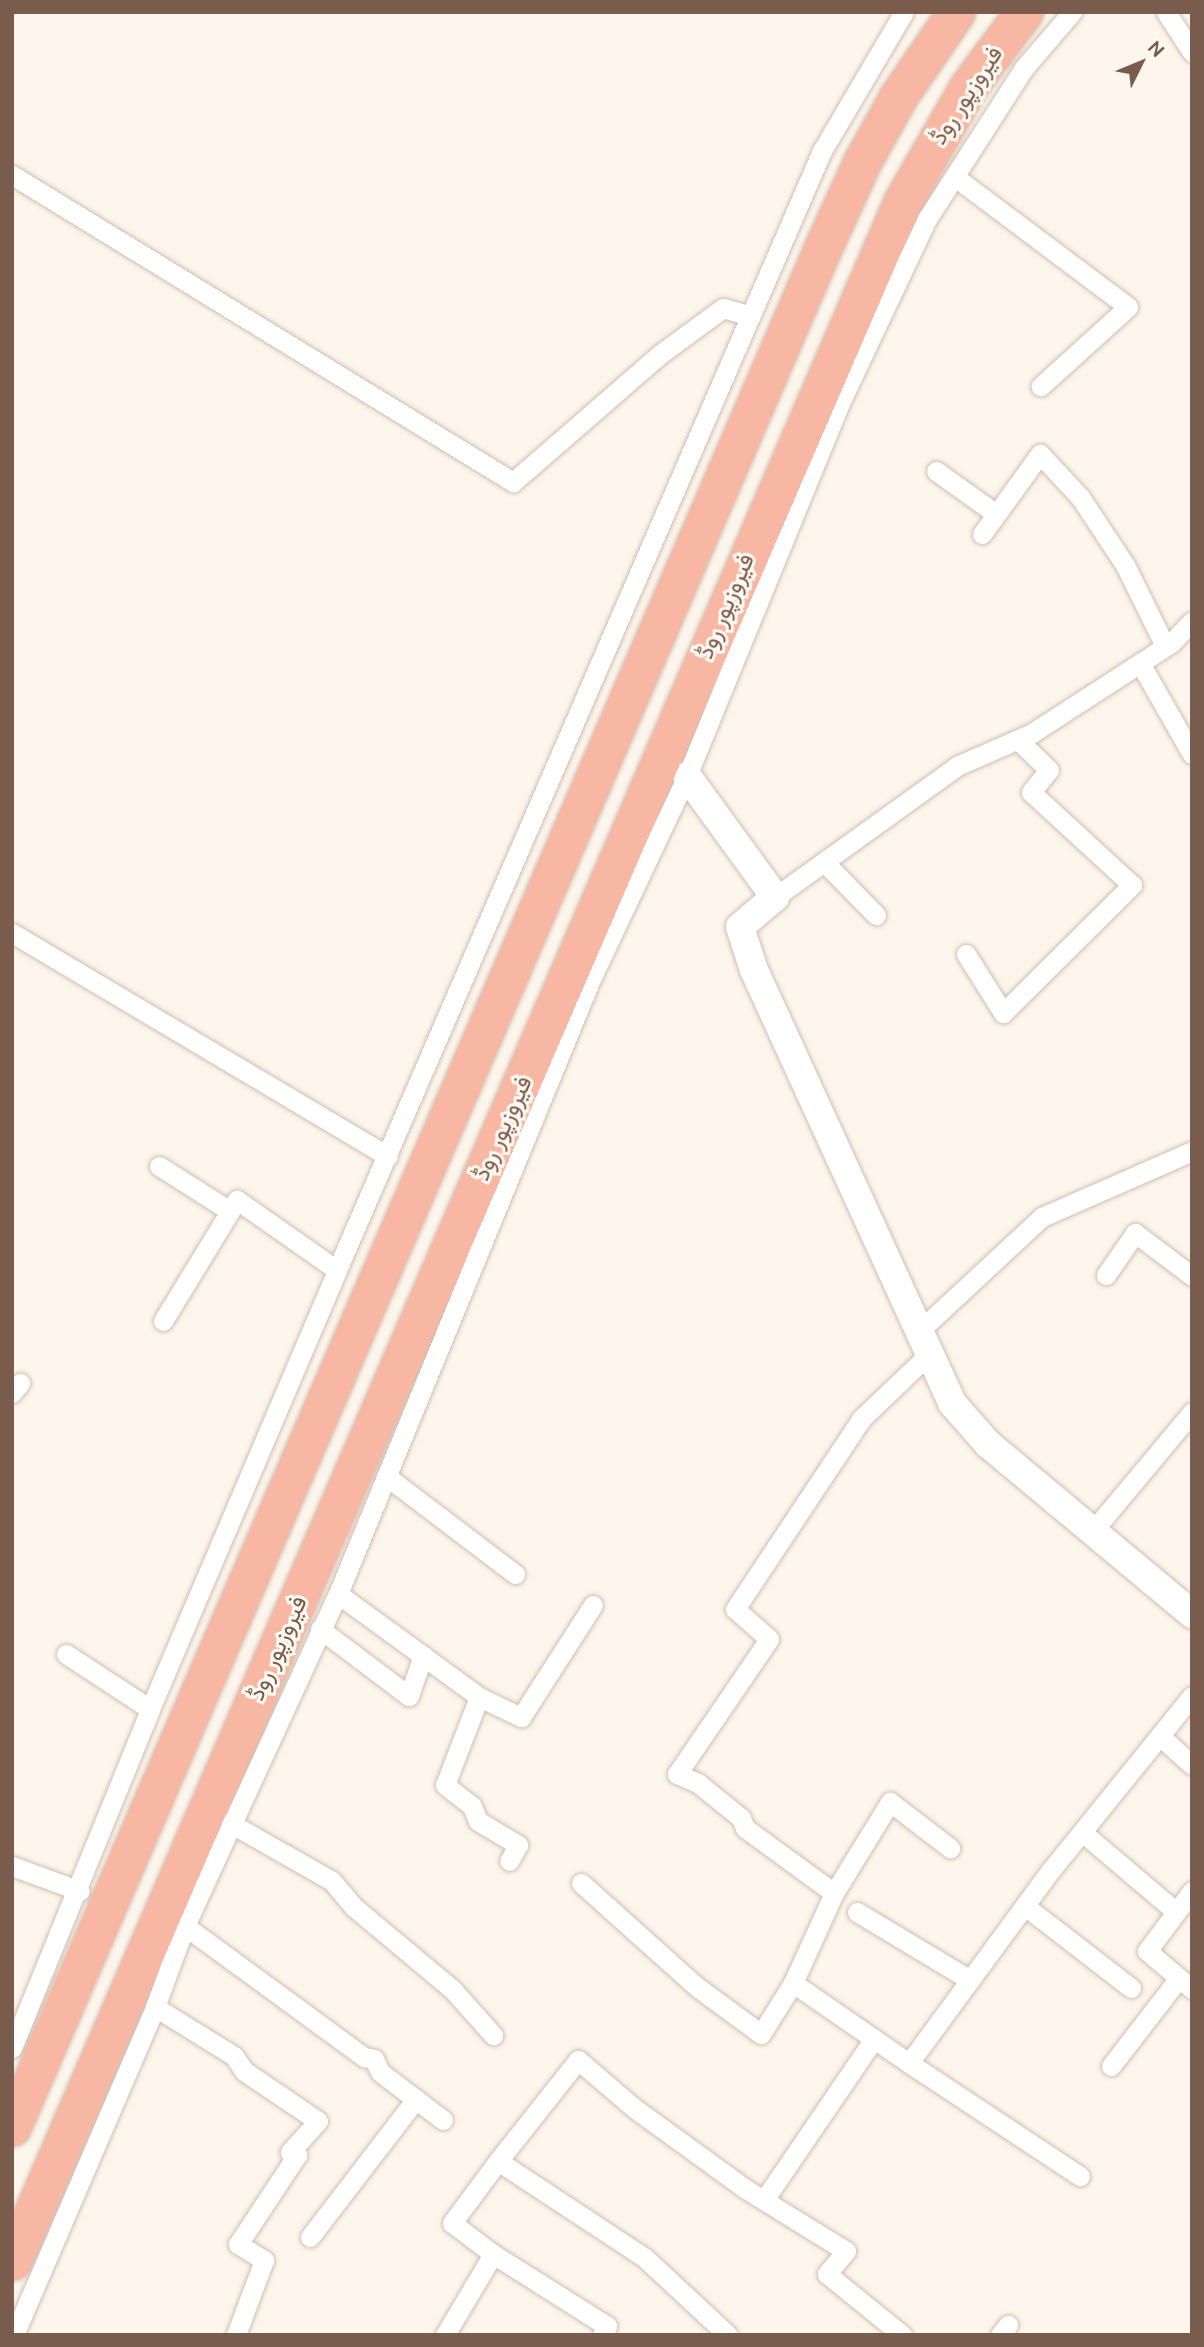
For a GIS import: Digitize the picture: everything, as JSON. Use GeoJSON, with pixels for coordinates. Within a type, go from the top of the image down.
{"type":"FeatureCollection","features":[{"type":"Feature","properties":{"kind":"highway","name":"فیروزپور روڈ"},"geometry":{"type":"LineString","coordinates":[[12,2127],[47,2008],[122,1875],[856,173],[898,97],[956,12]]}},
{"type":"Feature","properties":{"kind":"highway","name":"فیروزپور روڈ"},"geometry":{"type":"LineString","coordinates":[[12,2261],[177,1910],[413,1371],[786,497],[902,202],[968,87],[1024,12]]}},
{"type":"Feature","properties":{"kind":"highway"},"geometry":{"type":"LineString","coordinates":[[122,1875],[177,1910]]}},
{"type":"Feature","properties":{"kind":"street"},"geometry":{"type":"LineString","coordinates":[[12,2048],[47,2008],[79,1891],[150,1709],[337,1270],[822,151],[904,12]]}},
{"type":"Feature","properties":{"kind":"street"},"geometry":{"type":"LineString","coordinates":[[14,2335],[155,2007],[177,1910],[230,1823],[338,1594],[386,1476],[413,1371],[591,979],[687,776],[786,497],[897,277],[955,177],[1024,68],[1072,12]]}},
{"type":"Feature","properties":{"kind":"street"},"geometry":{"type":"LineString","coordinates":[[1166,12],[1192,52]]}},
{"type":"Feature","properties":{"kind":"street"},"geometry":{"type":"LineString","coordinates":[[12,175],[513,482],[659,355],[723,308],[751,316]]}},
{"type":"Feature","properties":{"kind":"street"},"geometry":{"type":"LineString","coordinates":[[955,177],[1128,307],[1041,386]]}},
{"type":"Feature","properties":{"kind":"street"},"geometry":{"type":"LineString","coordinates":[[982,534],[1040,454],[1080,497],[1125,565],[1165,646]]}},
{"type":"Feature","properties":{"kind":"street"},"geometry":{"type":"LineString","coordinates":[[936,471],[996,514]]}},
{"type":"Feature","properties":{"kind":"street"},"geometry":{"type":"LineString","coordinates":[[1192,621],[1165,646],[1018,740],[957,766],[775,897],[740,927],[754,970],[951,1403],[988,1444],[1192,1614]]}},
{"type":"Feature","properties":{"kind":"street"},"geometry":{"type":"LineString","coordinates":[[1140,663],[1192,754]]}},
{"type":"Feature","properties":{"kind":"street"},"geometry":{"type":"LineString","coordinates":[[966,954],[1003,1013],[1132,885],[1031,792],[1049,770],[1018,740]]}},
{"type":"Feature","properties":{"kind":"street"},"geometry":{"type":"LineString","coordinates":[[687,776],[775,897]]}},
{"type":"Feature","properties":{"kind":"street"},"geometry":{"type":"LineString","coordinates":[[825,863],[876,915]]}},
{"type":"Feature","properties":{"kind":"street"},"geometry":{"type":"LineString","coordinates":[[12,933],[388,1156]]}},
{"type":"Feature","properties":{"kind":"street"},"geometry":{"type":"LineString","coordinates":[[834,1893],[746,1828],[741,1818],[698,1783],[677,1774],[769,1639],[735,1609],[861,1419],[923,1344],[1042,1217],[1192,1151]]}},
{"type":"Feature","properties":{"kind":"street"},"geometry":{"type":"LineString","coordinates":[[159,1166],[230,1212]]}},
{"type":"Feature","properties":{"kind":"street"},"geometry":{"type":"LineString","coordinates":[[163,1321],[237,1200],[337,1270]]}},
{"type":"Feature","properties":{"kind":"street"},"geometry":{"type":"LineString","coordinates":[[1106,1275],[1135,1233],[1192,1276]]}},
{"type":"Feature","properties":{"kind":"street"},"geometry":{"type":"LineString","coordinates":[[1091,1532],[1192,1412]]}},
{"type":"Feature","properties":{"kind":"street"},"geometry":{"type":"LineString","coordinates":[[386,1476],[515,1574]]}},
{"type":"Feature","properties":{"kind":"street"},"geometry":{"type":"LineString","coordinates":[[338,1594],[479,1697],[521,1717],[593,1605]]}},
{"type":"Feature","properties":{"kind":"street"},"geometry":{"type":"LineString","coordinates":[[320,1629],[409,1696],[423,1655]]}},
{"type":"Feature","properties":{"kind":"street"},"geometry":{"type":"LineString","coordinates":[[66,1654],[150,1709]]}},
{"type":"Feature","properties":{"kind":"street"},"geometry":{"type":"LineString","coordinates":[[909,2063],[1082,1832],[1192,1696]]}},
{"type":"Feature","properties":{"kind":"street"},"geometry":{"type":"LineString","coordinates":[[479,1697],[445,1784],[472,1806],[478,1821],[518,1846],[509,1861]]}},
{"type":"Feature","properties":{"kind":"street"},"geometry":{"type":"LineString","coordinates":[[1160,1736],[1192,1765]]}},
{"type":"Feature","properties":{"kind":"street"},"geometry":{"type":"LineString","coordinates":[[580,1883],[696,1987],[761,2034],[793,1983],[834,1893],[890,1802],[950,1848]]}},
{"type":"Feature","properties":{"kind":"street"},"geometry":{"type":"LineString","coordinates":[[230,1823],[332,1881],[355,1908],[452,1989],[493,2035]]}},
{"type":"Feature","properties":{"kind":"street"},"geometry":{"type":"LineString","coordinates":[[1082,1832],[1175,1911]]}},
{"type":"Feature","properties":{"kind":"street"},"geometry":{"type":"LineString","coordinates":[[12,1866],[79,1891]]}},
{"type":"Feature","properties":{"kind":"street"},"geometry":{"type":"LineString","coordinates":[[1111,2066],[1185,1984],[1147,1951],[1192,1891]]}},
{"type":"Feature","properties":{"kind":"street"},"geometry":{"type":"LineString","coordinates":[[1025,1906],[1131,1988]]}},
{"type":"Feature","properties":{"kind":"street"},"geometry":{"type":"LineString","coordinates":[[177,1910],[364,2057],[374,2059],[380,2072],[443,2120]]}},
{"type":"Feature","properties":{"kind":"street"},"geometry":{"type":"LineString","coordinates":[[857,1912],[970,1980]]}},
{"type":"Feature","properties":{"kind":"street"},"geometry":{"type":"LineString","coordinates":[[793,1983],[1080,2176]]}},
{"type":"Feature","properties":{"kind":"street"},"geometry":{"type":"LineString","coordinates":[[155,2007],[234,2056],[244,2071],[318,2121],[290,2152],[296,2155],[237,2244],[264,2260],[236,2335]]}},
{"type":"Feature","properties":{"kind":"street"},"geometry":{"type":"LineString","coordinates":[[764,2200],[874,2039]]}},
{"type":"Feature","properties":{"kind":"street"},"geometry":{"type":"LineString","coordinates":[[602,2335],[607,2326],[493,2253],[452,2223],[578,2060],[634,2108],[764,2200],[846,2251],[827,2274],[902,2335]]}},
{"type":"Feature","properties":{"kind":"street"},"geometry":{"type":"LineString","coordinates":[[310,2237],[416,2099]]}},
{"type":"Feature","properties":{"kind":"street"},"geometry":{"type":"LineString","coordinates":[[498,2161],[645,2258],[728,2335]]}},
{"type":"Feature","properties":{"kind":"street"},"geometry":{"type":"LineString","coordinates":[[445,2335],[493,2253]]}}]}
